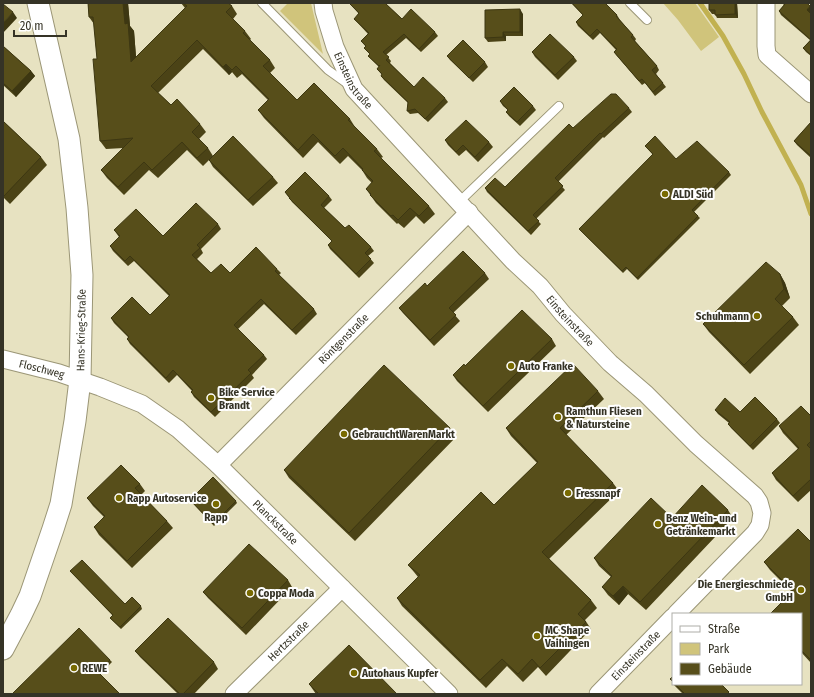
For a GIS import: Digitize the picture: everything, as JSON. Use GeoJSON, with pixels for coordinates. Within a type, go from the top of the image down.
{"type":"FeatureCollection","features":[{"type":"Feature","properties":{"kind":"street","name":"Hans-Krieg-Straße"},"geometry":{"type":"LineString","coordinates":[[3,649],[30,596],[61,504],[75,421],[80,380],[82,276],[77,208],[69,139],[38,3]]}},
{"type":"Feature","properties":{"kind":"street","name":"Einsteinstraße"},"geometry":{"type":"LineString","coordinates":[[322,3],[335,47],[354,89],[514,261],[540,286],[589,342],[610,363],[646,394],[696,444],[745,487],[759,502],[762,519],[759,528],[677,613]]}},
{"type":"Feature","properties":{"kind":"street"},"geometry":{"type":"LineString","coordinates":[[766,3],[767,55],[811,94]]}},
{"type":"Feature","properties":{"kind":"street","name":"Röntgenstraße"},"geometry":{"type":"LineString","coordinates":[[218,465],[464,207]]}},
{"type":"Feature","properties":{"kind":"street","name":"Floschweg"},"geometry":{"type":"LineString","coordinates":[[3,359],[59,373],[80,380]]}},
{"type":"Feature","properties":{"kind":"street","name":"Planckstraße"},"geometry":{"type":"LineString","coordinates":[[80,380],[142,404],[178,429],[218,465],[449,694]]}},
{"type":"Feature","properties":{"kind":"street","name":"Hertzstraße"},"geometry":{"type":"LineString","coordinates":[[234,694],[342,588]]}},
{"type":"Feature","properties":{"kind":"street","name":"Einsteinstraße"},"geometry":{"type":"LineString","coordinates":[[598,694],[672,618]]}},
{"type":"Feature","properties":{"kind":"lane"},"geometry":{"type":"LineString","coordinates":[[262,3],[328,70],[354,89]]}},
{"type":"Feature","properties":{"kind":"lane"},"geometry":{"type":"LineString","coordinates":[[630,3],[647,20]]}},
{"type":"Feature","properties":{"kind":"lane"},"geometry":{"type":"LineString","coordinates":[[464,207],[559,106]]}},
{"type":"Feature","properties":{"kind":"green space"},"geometry":{"type":"Polygon","coordinates":[[[288,3],[311,3],[323,54],[280,11],[288,3]]]}},
{"type":"Feature","properties":{"kind":"green space"},"geometry":{"type":"Polygon","coordinates":[[[663,3],[695,3],[719,37],[701,51],[678,20],[663,3]]]}},
{"type":"Feature","properties":{"kind":"building"},"geometry":{"type":"Polygon","coordinates":[[[88,3],[123,3],[125,24],[128,23],[131,62],[187,6],[183,3],[228,3],[232,6],[226,12],[245,31],[243,33],[270,60],[263,66],[297,100],[314,83],[377,149],[374,151],[429,206],[419,216],[410,208],[398,220],[393,215],[391,216],[370,195],[371,194],[366,189],[373,181],[343,148],[335,156],[313,134],[298,150],[258,110],[269,99],[236,66],[232,70],[226,64],[223,67],[197,40],[151,86],[171,105],[177,99],[200,124],[192,132],[208,148],[197,158],[182,142],[152,170],[144,162],[118,187],[101,170],[133,138],[100,141],[93,59],[97,59],[93,17],[89,17],[88,3]]]}},
{"type":"Feature","properties":{"kind":"building"},"geometry":{"type":"Polygon","coordinates":[[[349,3],[385,3],[402,19],[411,9],[435,32],[419,49],[404,34],[383,52],[389,57],[386,60],[414,87],[423,77],[445,98],[425,119],[415,109],[407,111],[408,102],[381,76],[382,74],[377,69],[380,65],[379,66],[368,56],[370,54],[364,48],[366,46],[361,41],[369,33],[354,19],[359,13],[349,3]]]}},
{"type":"Feature","properties":{"kind":"building"},"geometry":{"type":"Polygon","coordinates":[[[572,3],[605,3],[617,15],[616,16],[633,35],[631,37],[657,66],[652,70],[663,83],[653,92],[642,79],[639,81],[614,52],[617,49],[597,29],[590,36],[576,22],[583,15],[572,3]]]}},
{"type":"Feature","properties":{"kind":"building"},"geometry":{"type":"Polygon","coordinates":[[[709,3],[735,3],[735,14],[715,15],[715,10],[709,10],[709,3]]]}},
{"type":"Feature","properties":{"kind":"building"},"geometry":{"type":"Polygon","coordinates":[[[783,3],[807,3],[810,6],[807,10],[811,14],[811,40],[779,11],[785,4],[783,3]]]}},
{"type":"Feature","properties":{"kind":"building"},"geometry":{"type":"Polygon","coordinates":[[[3,4],[13,12],[3,23],[3,4]]]}},
{"type":"Feature","properties":{"kind":"building"},"geometry":{"type":"Polygon","coordinates":[[[520,9],[520,32],[503,32],[503,37],[485,38],[485,10],[520,9]]]}},
{"type":"Feature","properties":{"kind":"building"},"geometry":{"type":"Polygon","coordinates":[[[550,34],[574,57],[555,75],[532,52],[550,34]]]}},
{"type":"Feature","properties":{"kind":"building"},"geometry":{"type":"Polygon","coordinates":[[[463,40],[485,62],[469,78],[447,56],[463,40]]]}},
{"type":"Feature","properties":{"kind":"building"},"geometry":{"type":"Polygon","coordinates":[[[811,40],[811,55],[803,48],[811,40]]]}},
{"type":"Feature","properties":{"kind":"building"},"geometry":{"type":"Polygon","coordinates":[[[3,46],[31,71],[12,91],[3,83],[3,46]]]}},
{"type":"Feature","properties":{"kind":"building"},"geometry":{"type":"Polygon","coordinates":[[[514,87],[533,106],[517,122],[506,112],[508,110],[500,101],[514,87]]]}},
{"type":"Feature","properties":{"kind":"building"},"geometry":{"type":"Polygon","coordinates":[[[611,94],[616,94],[629,108],[601,134],[600,133],[555,178],[563,186],[533,215],[539,221],[528,231],[485,188],[495,178],[505,187],[569,124],[573,128],[611,94]]]}},
{"type":"Feature","properties":{"kind":"building"},"geometry":{"type":"Polygon","coordinates":[[[466,120],[489,142],[475,157],[463,145],[456,152],[445,140],[466,120]]]}},
{"type":"Feature","properties":{"kind":"building"},"geometry":{"type":"Polygon","coordinates":[[[3,121],[41,157],[4,196],[3,195],[3,121]]]}},
{"type":"Feature","properties":{"kind":"building"},"geometry":{"type":"Polygon","coordinates":[[[811,122],[811,156],[794,141],[811,122]]]}},
{"type":"Feature","properties":{"kind":"building"},"geometry":{"type":"Polygon","coordinates":[[[233,136],[273,177],[248,200],[209,160],[233,136]]]}},
{"type":"Feature","properties":{"kind":"building","name":"ALDI Süd"},"geometry":{"type":"Polygon","coordinates":[[[655,136],[676,159],[697,141],[729,172],[692,210],[698,216],[637,278],[626,267],[622,271],[579,229],[653,154],[645,146],[655,136]]]}},
{"type":"Feature","properties":{"kind":"building"},"geometry":{"type":"Polygon","coordinates":[[[305,172],[329,196],[321,205],[345,228],[349,225],[371,247],[365,253],[371,259],[356,274],[328,245],[332,241],[289,198],[285,192],[305,172]]]}},
{"type":"Feature","properties":{"kind":"building"},"geometry":{"type":"Polygon","coordinates":[[[196,203],[218,224],[197,245],[200,248],[192,255],[211,273],[221,264],[230,273],[256,247],[277,269],[275,271],[314,309],[292,330],[261,299],[234,325],[264,355],[248,370],[251,373],[211,412],[191,392],[193,390],[173,370],[166,378],[127,339],[129,337],[111,318],[132,297],[150,315],[170,295],[130,256],[125,261],[110,246],[120,236],[114,230],[136,209],[163,236],[196,203]]]}},
{"type":"Feature","properties":{"kind":"building"},"geometry":{"type":"Polygon","coordinates":[[[463,251],[485,273],[449,308],[456,315],[430,340],[399,308],[425,283],[427,286],[463,251]]]}},
{"type":"Feature","properties":{"kind":"building","name":"Schuhmann"},"geometry":{"type":"Polygon","coordinates":[[[766,262],[780,274],[784,289],[775,299],[793,317],[744,365],[703,324],[766,262]]]}},
{"type":"Feature","properties":{"kind":"building","name":"Auto Franke"},"geometry":{"type":"Polygon","coordinates":[[[522,310],[552,339],[483,406],[453,375],[464,364],[465,366],[522,310]]]}},
{"type":"Feature","properties":{"kind":"building"},"geometry":{"type":"Polygon","coordinates":[[[573,364],[598,391],[560,428],[613,483],[542,552],[591,600],[578,614],[586,622],[540,668],[532,659],[518,674],[502,659],[480,680],[397,598],[420,575],[408,565],[481,492],[494,505],[538,462],[506,428],[573,364]]]}},
{"type":"Feature","properties":{"kind":"building"},"geometry":{"type":"Polygon","coordinates":[[[384,365],[450,428],[349,533],[284,470],[384,365]]]}},
{"type":"Feature","properties":{"kind":"building"},"geometry":{"type":"Polygon","coordinates":[[[755,397],[777,419],[750,446],[728,424],[730,422],[715,410],[725,398],[740,412],[755,397]]]}},
{"type":"Feature","properties":{"kind":"building"},"geometry":{"type":"Polygon","coordinates":[[[801,406],[811,416],[811,441],[807,445],[811,449],[811,479],[793,496],[772,473],[799,448],[779,426],[801,406]]]}},
{"type":"Feature","properties":{"kind":"building"},"geometry":{"type":"Polygon","coordinates":[[[121,465],[140,484],[135,488],[167,521],[127,561],[94,527],[105,516],[87,498],[121,465]]]}},
{"type":"Feature","properties":{"kind":"building"},"geometry":{"type":"Polygon","coordinates":[[[213,477],[236,501],[213,524],[190,500],[213,477]]]}},
{"type":"Feature","properties":{"kind":"building"},"geometry":{"type":"Polygon","coordinates":[[[702,485],[728,510],[640,602],[623,586],[613,596],[602,587],[612,576],[594,558],[651,498],[672,518],[702,485]]]}},
{"type":"Feature","properties":{"kind":"building"},"geometry":{"type":"Polygon","coordinates":[[[798,529],[811,541],[811,660],[802,651],[802,613],[771,613],[793,591],[764,562],[798,529]]]}},
{"type":"Feature","properties":{"kind":"building","name":"Coppa Moda"},"geometry":{"type":"Polygon","coordinates":[[[249,544],[288,580],[242,628],[203,592],[249,544]]]}},
{"type":"Feature","properties":{"kind":"building"},"geometry":{"type":"Polygon","coordinates":[[[82,560],[125,604],[132,597],[141,606],[120,627],[110,618],[113,615],[70,571],[82,560]]]}},
{"type":"Feature","properties":{"kind":"building"},"geometry":{"type":"Polygon","coordinates":[[[168,618],[214,662],[183,694],[180,694],[135,651],[168,618]]]}},
{"type":"Feature","properties":{"kind":"building","name":"REWE"},"geometry":{"type":"Polygon","coordinates":[[[79,628],[110,660],[98,672],[120,694],[12,694],[79,628]]]}},
{"type":"Feature","properties":{"kind":"building","name":"Autohaus Kupfer"},"geometry":{"type":"Polygon","coordinates":[[[349,645],[397,694],[319,694],[309,684],[349,645]]]}},
{"type":"Feature","properties":{"kind":"building"},"geometry":{"type":"Polygon","coordinates":[[[676,685],[722,685],[729,692],[727,694],[685,694],[676,685]]]}},
{"type":"Feature","properties":{"kind":"waterway"},"geometry":{"type":"LineString","coordinates":[[700,3],[723,36],[744,74],[762,112],[801,185],[811,214]]}},
{"type":"Feature","properties":{"kind":"place","name":"ALDI Süd"},"geometry":{"type":"Point","coordinates":[665,194]}},
{"type":"Feature","properties":{"kind":"place","name":"Schuhmann"},"geometry":{"type":"Point","coordinates":[757,316]}},
{"type":"Feature","properties":{"kind":"place","name":"Auto Franke"},"geometry":{"type":"Point","coordinates":[511,366]}},
{"type":"Feature","properties":{"kind":"place","name":"Bike Service Brandt"},"geometry":{"type":"Point","coordinates":[211,398]}},
{"type":"Feature","properties":{"kind":"place","name":"Ramthun Fliesen & Natursteine"},"geometry":{"type":"Point","coordinates":[558,417]}},
{"type":"Feature","properties":{"kind":"place","name":"GebrauchtWarenMarkt"},"geometry":{"type":"Point","coordinates":[344,434]}},
{"type":"Feature","properties":{"kind":"place","name":"Fressnapf"},"geometry":{"type":"Point","coordinates":[568,493]}},
{"type":"Feature","properties":{"kind":"place","name":"Rapp Autoservice"},"geometry":{"type":"Point","coordinates":[119,498]}},
{"type":"Feature","properties":{"kind":"place","name":"Rapp"},"geometry":{"type":"Point","coordinates":[216,504]}},
{"type":"Feature","properties":{"kind":"place","name":"Benz Wein- und Getränkemarkt"},"geometry":{"type":"Point","coordinates":[658,524]}},
{"type":"Feature","properties":{"kind":"place","name":"Die Energieschmiede GmbH"},"geometry":{"type":"Point","coordinates":[801,590]}},
{"type":"Feature","properties":{"kind":"place","name":"Coppa Moda"},"geometry":{"type":"Point","coordinates":[250,593]}},
{"type":"Feature","properties":{"kind":"place","name":"MC Shape Vaihingen"},"geometry":{"type":"Point","coordinates":[537,636]}},
{"type":"Feature","properties":{"kind":"place","name":"REWE"},"geometry":{"type":"Point","coordinates":[74,668]}},
{"type":"Feature","properties":{"kind":"place","name":"Autohaus Kupfer"},"geometry":{"type":"Point","coordinates":[354,673]}}]}
